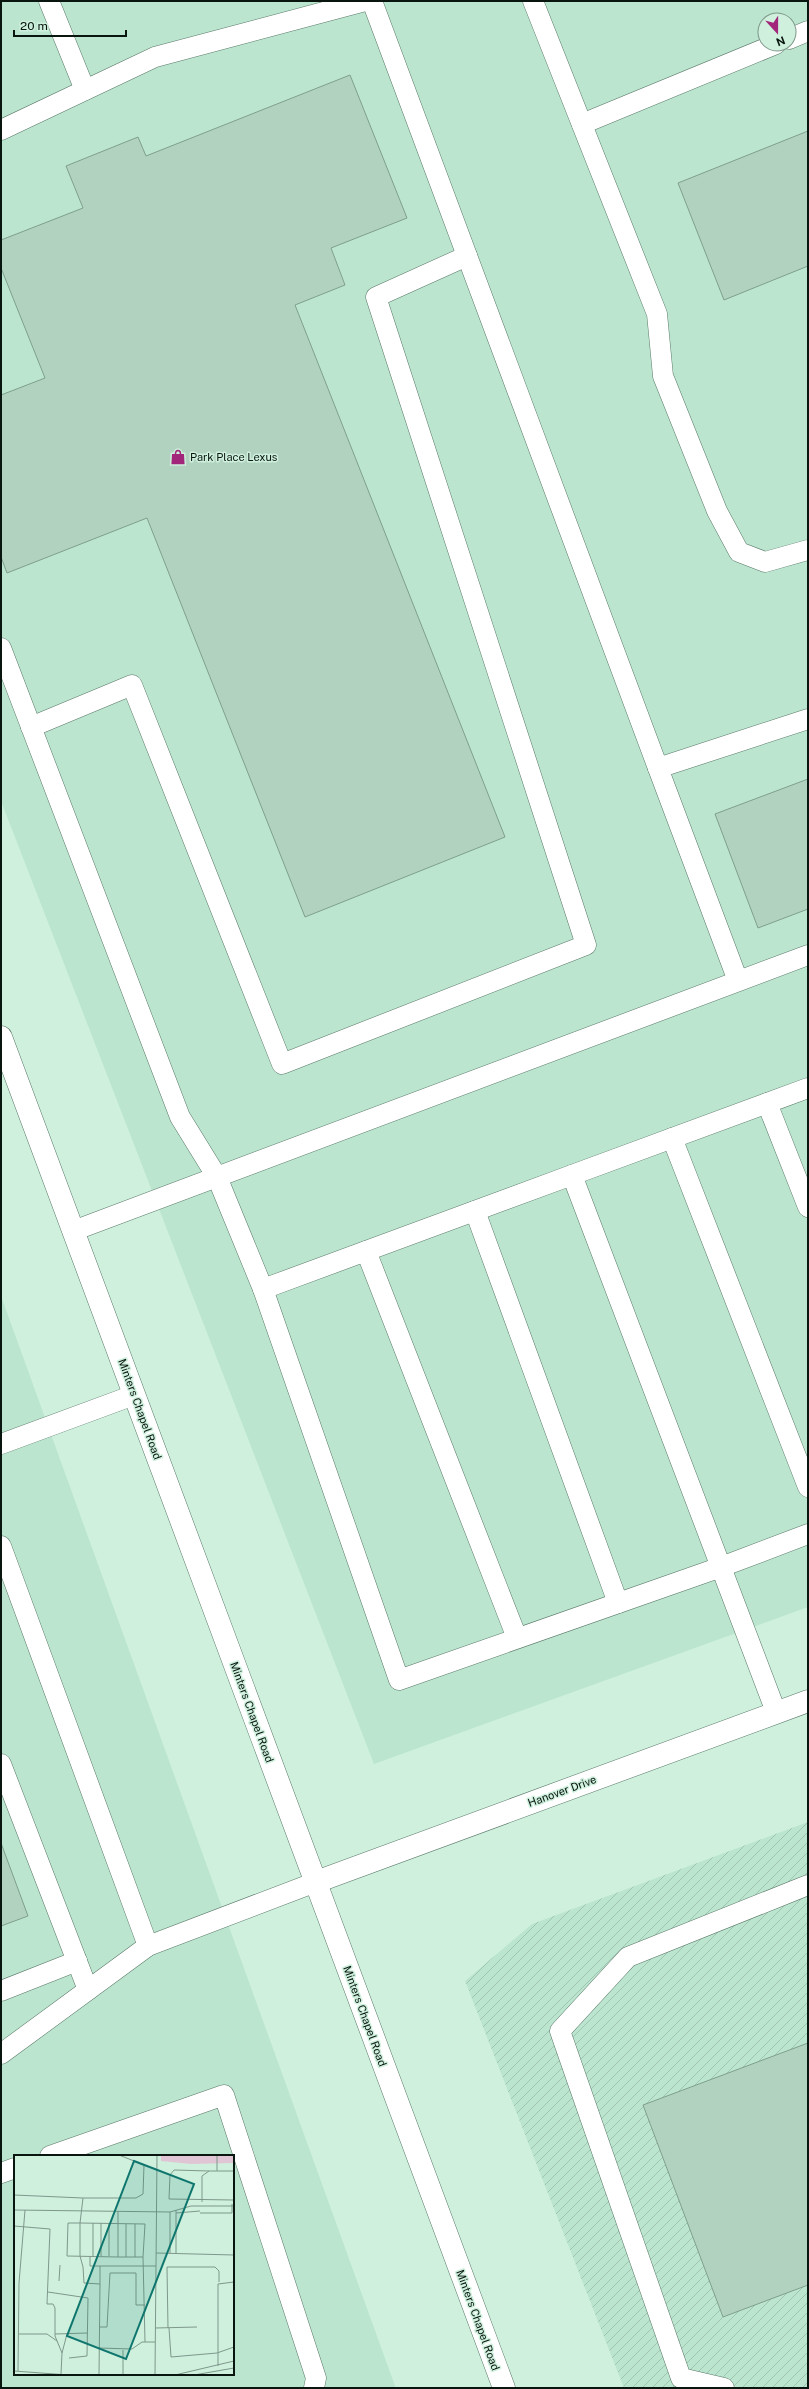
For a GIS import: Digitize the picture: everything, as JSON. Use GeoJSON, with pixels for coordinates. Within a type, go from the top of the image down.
{"type":"FeatureCollection","features":[{"type":"Feature","properties":{"kind":"street","name":"Minters Chapel Road"},"geometry":{"type":"LineString","coordinates":[[1,1037],[504,2388]]}},
{"type":"Feature","properties":{"kind":"street","name":"Hanover Drive"},"geometry":{"type":"LineString","coordinates":[[316,1882],[808,1700]]}},
{"type":"Feature","properties":{"kind":"lane"},"geometry":{"type":"LineString","coordinates":[[49,1],[84,90]]}},
{"type":"Feature","properties":{"kind":"lane"},"geometry":{"type":"LineString","coordinates":[[1,130],[155,57],[365,1]]}},
{"type":"Feature","properties":{"kind":"lane"},"geometry":{"type":"LineString","coordinates":[[372,1],[738,981]]}},
{"type":"Feature","properties":{"kind":"lane"},"geometry":{"type":"LineString","coordinates":[[534,1],[657,314],[662,376],[717,511],[739,552],[765,562],[808,550]]}},
{"type":"Feature","properties":{"kind":"lane"},"geometry":{"type":"LineString","coordinates":[[797,36],[808,31]]}},
{"type":"Feature","properties":{"kind":"lane"},"geometry":{"type":"LineString","coordinates":[[582,124],[757,52]]}},
{"type":"Feature","properties":{"kind":"lane"},"geometry":{"type":"LineString","coordinates":[[31,727],[132,685],[282,1064],[586,945],[376,297],[467,256]]}},
{"type":"Feature","properties":{"kind":"lane"},"geometry":{"type":"LineString","coordinates":[[1,648],[180,1117],[217,1177],[263,1290],[399,1680],[721,1567],[808,1534]]}},
{"type":"Feature","properties":{"kind":"lane"},"geometry":{"type":"LineString","coordinates":[[658,768],[808,719]]}},
{"type":"Feature","properties":{"kind":"lane"},"geometry":{"type":"LineString","coordinates":[[73,1231],[808,955]]}},
{"type":"Feature","properties":{"kind":"lane"},"geometry":{"type":"LineString","coordinates":[[263,1290],[808,1088]]}},
{"type":"Feature","properties":{"kind":"lane"},"geometry":{"type":"LineString","coordinates":[[767,1103],[808,1207]]}},
{"type":"Feature","properties":{"kind":"lane"},"geometry":{"type":"LineString","coordinates":[[672,1138],[808,1488]]}},
{"type":"Feature","properties":{"kind":"lane"},"geometry":{"type":"LineString","coordinates":[[572,1175],[776,1712]]}},
{"type":"Feature","properties":{"kind":"lane"},"geometry":{"type":"LineString","coordinates":[[475,1211],[618,1603]]}},
{"type":"Feature","properties":{"kind":"lane"},"geometry":{"type":"LineString","coordinates":[[366,1251],[517,1638]]}},
{"type":"Feature","properties":{"kind":"lane"},"geometry":{"type":"LineString","coordinates":[[1,1444],[134,1395]]}},
{"type":"Feature","properties":{"kind":"lane"},"geometry":{"type":"LineString","coordinates":[[1,1546],[148,1946]]}},
{"type":"Feature","properties":{"kind":"lane"},"geometry":{"type":"LineString","coordinates":[[1,1764],[88,1990]]}},
{"type":"Feature","properties":{"kind":"lane"},"geometry":{"type":"LineString","coordinates":[[1,2054],[148,1946],[316,1882]]}},
{"type":"Feature","properties":{"kind":"lane"},"geometry":{"type":"LineString","coordinates":[[724,2388],[681,2378],[560,2030],[628,1956],[808,1885]]}},
{"type":"Feature","properties":{"kind":"lane"},"geometry":{"type":"LineString","coordinates":[[1,1991],[77,1961]]}},
{"type":"Feature","properties":{"kind":"lane"},"geometry":{"type":"LineString","coordinates":[[53,2155],[224,2095],[316,2378],[314,2388]]}},
{"type":"Feature","properties":{"kind":"lane"},"geometry":{"type":"LineString","coordinates":[[1,2173],[14,2168]]}},
{"type":"Feature","properties":{"kind":"shaded area"},"geometry":{"type":"Polygon","coordinates":[[[1,1],[808,1],[808,1607],[374,1764],[1,801],[1,1]]]}},
{"type":"Feature","properties":{"kind":"shaded area"},"geometry":{"type":"Polygon","coordinates":[[[1,1296],[395,2386],[394,2388],[1,2388],[1,1296]]]}},
{"type":"Feature","properties":{"kind":"shaded area"},"geometry":{"type":"Polygon","coordinates":[[[808,1822],[808,2388],[624,2388],[465,1981],[532,1924],[808,1822]]]}},
{"type":"Feature","properties":{"kind":"building","name":"Park Place Lexus"},"geometry":{"type":"Polygon","coordinates":[[[350,75],[407,218],[331,248],[345,285],[295,305],[505,837],[305,917],[147,518],[7,573],[1,557],[1,395],[45,378],[1,268],[1,240],[83,208],[66,166],[138,137],[146,156],[350,75]]]}},
{"type":"Feature","properties":{"kind":"building"},"geometry":{"type":"Polygon","coordinates":[[[808,131],[808,266],[724,300],[678,183],[808,131]]]}},
{"type":"Feature","properties":{"kind":"building"},"geometry":{"type":"Polygon","coordinates":[[[808,779],[808,909],[758,928],[715,814],[808,779]]]}},
{"type":"Feature","properties":{"kind":"building"},"geometry":{"type":"Polygon","coordinates":[[[1,1843],[28,1916],[1,1926],[1,1843]]]}},
{"type":"Feature","properties":{"kind":"building"},"geometry":{"type":"Polygon","coordinates":[[[808,2043],[808,2285],[723,2317],[643,2105],[808,2043]]]}},
{"type":"Feature","properties":{"kind":"place","name":"Park Place Lexus"},"geometry":{"type":"Point","coordinates":[178,457]}}]}
